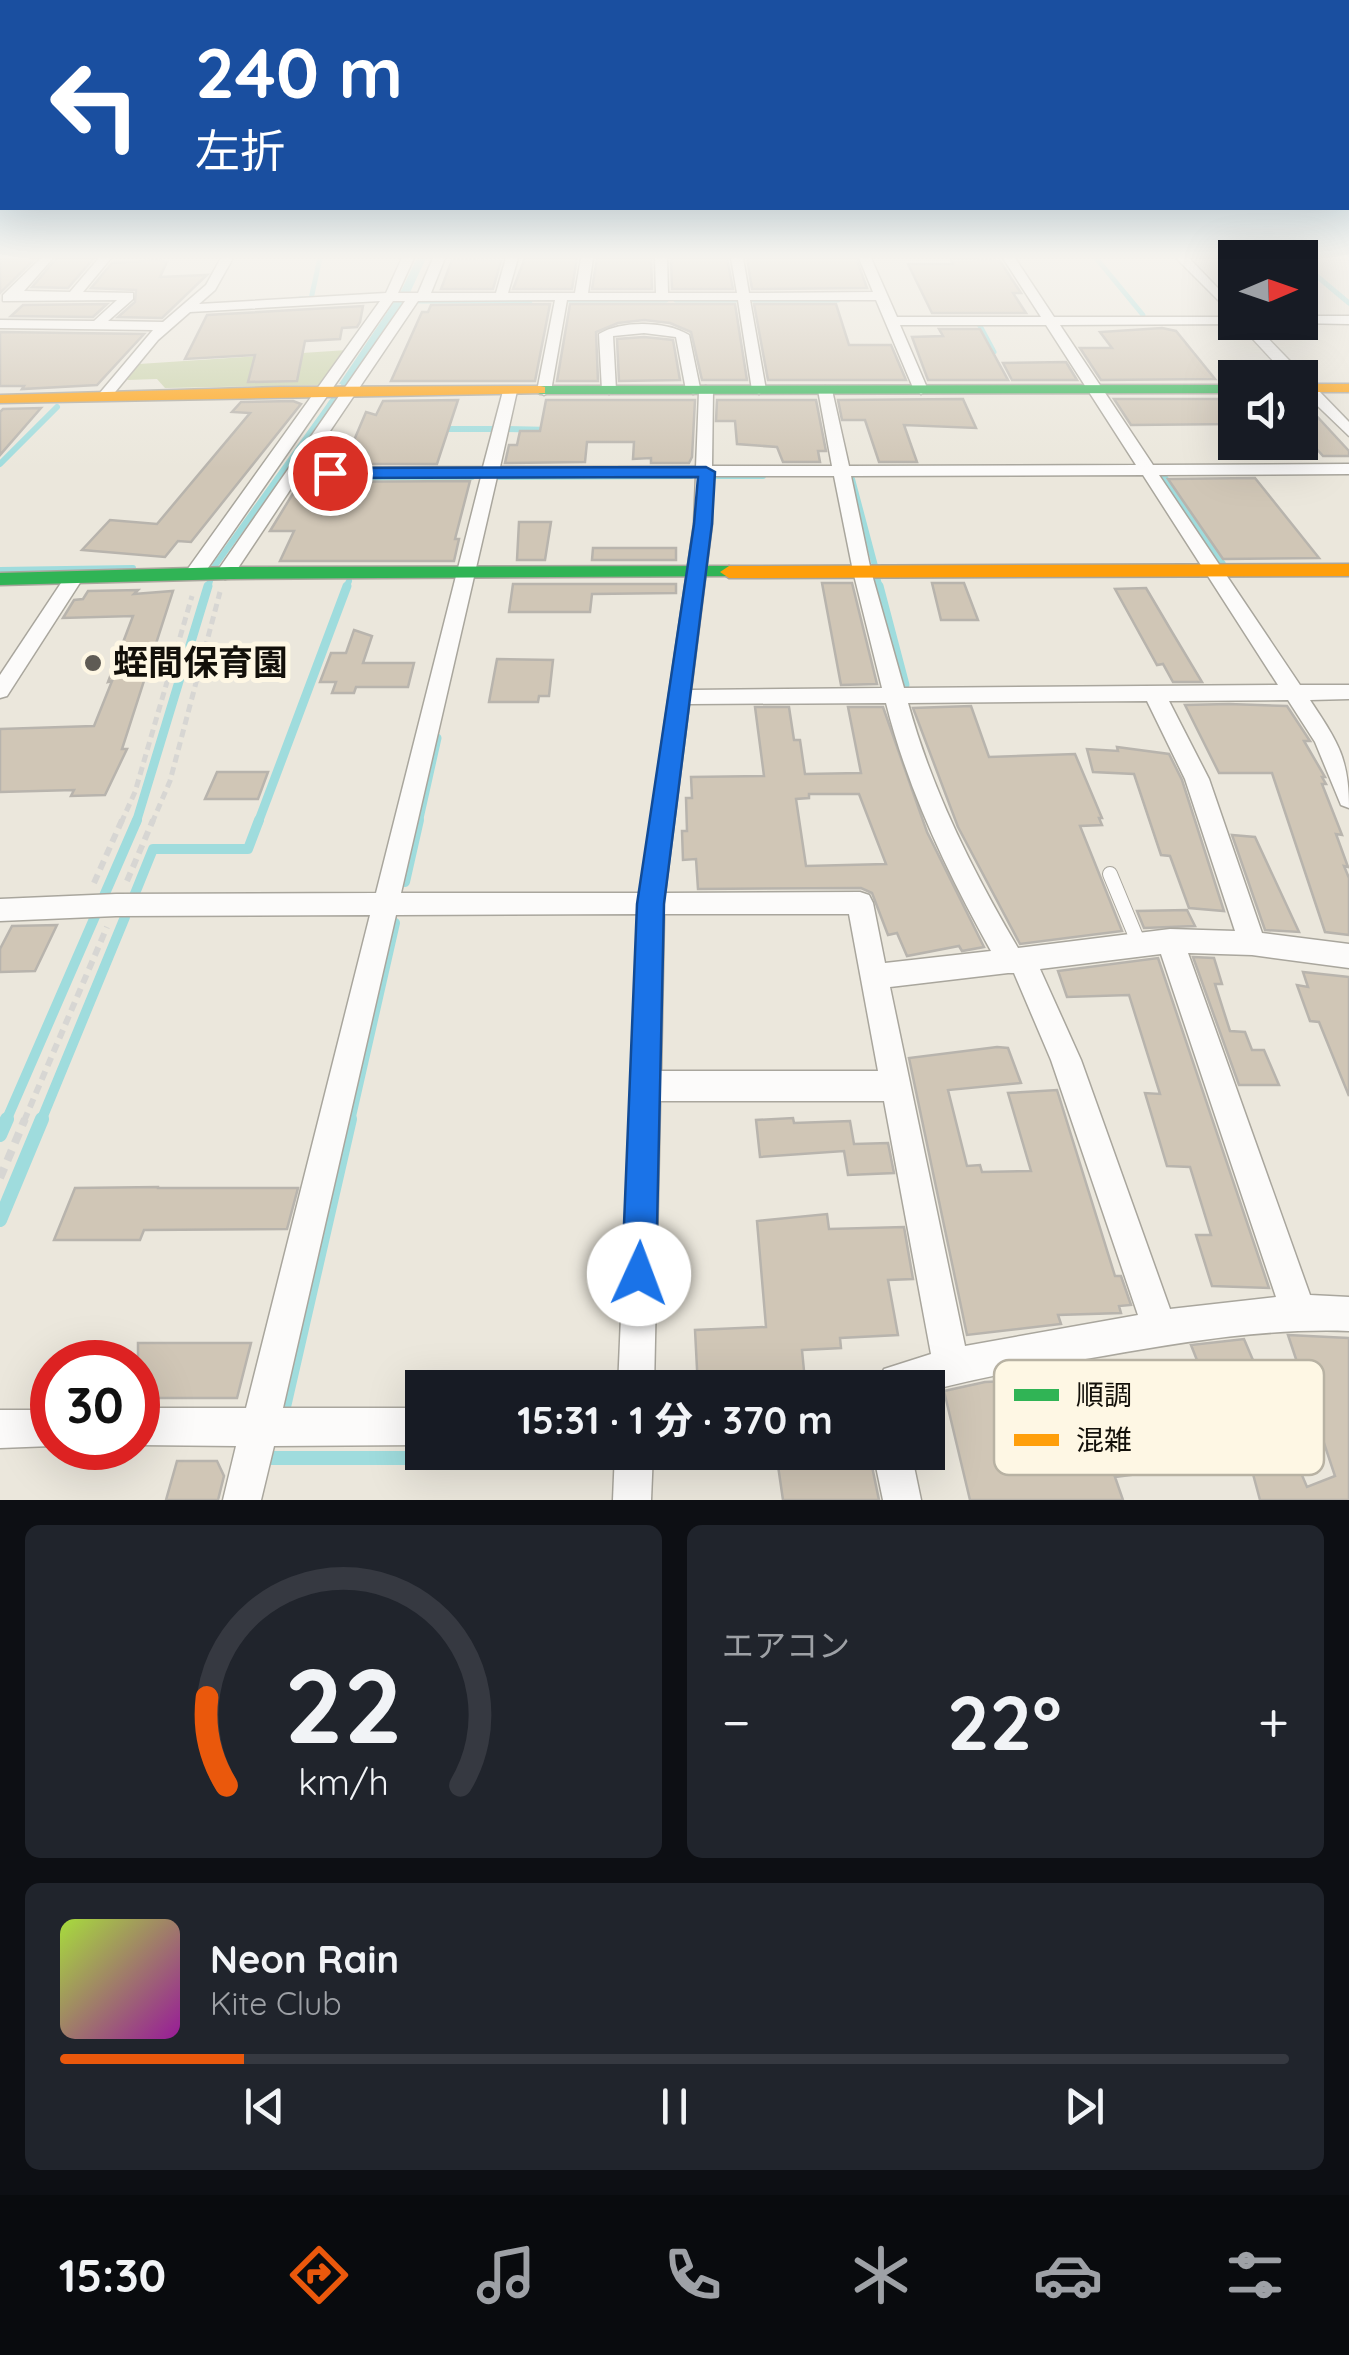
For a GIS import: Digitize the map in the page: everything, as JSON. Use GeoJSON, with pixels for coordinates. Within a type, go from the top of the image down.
{"type":"FeatureCollection","features":[{"type":"Feature","properties":{"kind":"main road"},"geometry":{"type":"LineString","coordinates":[[1318,385],[1349,388]]}},
{"type":"Feature","properties":{"kind":"main road"},"geometry":{"type":"LineString","coordinates":[[0,398],[324,391],[1218,388]]}},
{"type":"Feature","properties":{"kind":"main road"},"geometry":{"type":"LineString","coordinates":[[0,580],[464,572],[1349,570]]}},
{"type":"Feature","properties":{"kind":"street"},"geometry":{"type":"LineString","coordinates":[[106,394],[153,336],[164,328]]}},
{"type":"Feature","properties":{"kind":"street"},"geometry":{"type":"LineString","coordinates":[[214,574],[324,391],[369,328]]}},
{"type":"Feature","properties":{"kind":"street"},"geometry":{"type":"LineString","coordinates":[[214,574],[291,474],[394,328]]}},
{"type":"Feature","properties":{"kind":"street"},"geometry":{"type":"LineString","coordinates":[[544,390],[556,328]]}},
{"type":"Feature","properties":{"kind":"street"},"geometry":{"type":"LineString","coordinates":[[748,328],[760,390]]}},
{"type":"Feature","properties":{"kind":"street"},"geometry":{"type":"LineString","coordinates":[[895,328],[922,390]]}},
{"type":"Feature","properties":{"kind":"street"},"geometry":{"type":"LineString","coordinates":[[1054,328],[1325,740],[1349,799]]}},
{"type":"Feature","properties":{"kind":"street"},"geometry":{"type":"LineString","coordinates":[[609,390],[606,334],[616,330],[673,331],[682,335],[700,390],[706,472],[703,524],[650,904],[637,1370]]}},
{"type":"Feature","properties":{"kind":"street"},"geometry":{"type":"LineString","coordinates":[[1261,340],[1279,360]]}},
{"type":"Feature","properties":{"kind":"street"},"geometry":{"type":"LineString","coordinates":[[825,390],[862,571],[894,694],[926,795],[968,886],[1017,961],[1072,1077],[1160,1328]]}},
{"type":"Feature","properties":{"kind":"street"},"geometry":{"type":"LineString","coordinates":[[242,1500],[510,391]]}},
{"type":"Feature","properties":{"kind":"street"},"geometry":{"type":"LineString","coordinates":[[1318,401],[1349,431]]}},
{"type":"Feature","properties":{"kind":"street"},"geometry":{"type":"LineString","coordinates":[[291,474],[1349,469]]}},
{"type":"Feature","properties":{"kind":"street"},"geometry":{"type":"LineString","coordinates":[[0,691],[74,578]]}},
{"type":"Feature","properties":{"kind":"street"},"geometry":{"type":"LineString","coordinates":[[679,696],[1349,692]]}},
{"type":"Feature","properties":{"kind":"street"},"geometry":{"type":"LineString","coordinates":[[1154,693],[1197,778],[1252,944]]}},
{"type":"Feature","properties":{"kind":"street"},"geometry":{"type":"LineString","coordinates":[[0,910],[79,906],[860,902],[951,1365]]}},
{"type":"Feature","properties":{"kind":"street"},"geometry":{"type":"LineString","coordinates":[[1155,943],[1188,985],[1270,1237],[1298,1310]]}},
{"type":"Feature","properties":{"kind":"street"},"geometry":{"type":"LineString","coordinates":[[874,977],[1155,943],[1252,944],[1349,956]]}},
{"type":"Feature","properties":{"kind":"street"},"geometry":{"type":"LineString","coordinates":[[645,1086],[896,1086]]}},
{"type":"Feature","properties":{"kind":"street"},"geometry":{"type":"LineString","coordinates":[[935,1370],[1160,1328],[1298,1310],[1349,1314]]}},
{"type":"Feature","properties":{"kind":"street"},"geometry":{"type":"LineString","coordinates":[[160,1427],[405,1427]]}},
{"type":"Feature","properties":{"kind":"street"},"geometry":{"type":"LineString","coordinates":[[0,1428],[30,1428]]}},
{"type":"Feature","properties":{"kind":"street"},"geometry":{"type":"LineString","coordinates":[[632,1500],[633,1470]]}},
{"type":"Feature","properties":{"kind":"street"},"geometry":{"type":"LineString","coordinates":[[896,1470],[902,1500]]}},
{"type":"Feature","properties":{"kind":"lane"},"geometry":{"type":"LineString","coordinates":[[1110,874],[1155,943]]}},
{"type":"Feature","properties":{"kind":"path"},"geometry":{"type":"LineString","coordinates":[[0,1178],[113,906],[170,781],[220,590],[214,574],[193,591],[135,792],[92,888],[79,906]]}},
{"type":"Feature","properties":{"kind":"green space"},"geometry":{"type":"Polygon","coordinates":[[[347,350],[322,385],[165,388],[157,379],[127,380],[139,364],[347,350]]]}},
{"type":"Feature","properties":{"kind":"water"},"geometry":{"type":"Polygon","coordinates":[[[377,328],[387,328],[349,384],[339,384],[377,328]]]}},
{"type":"Feature","properties":{"kind":"building"},"geometry":{"type":"Polygon","coordinates":[[[200,328],[342,328],[340,339],[305,341],[297,381],[248,382],[255,355],[185,359],[200,328]]]}},
{"type":"Feature","properties":{"kind":"building"},"geometry":{"type":"Polygon","coordinates":[[[415,328],[545,328],[535,381],[391,381],[415,328]]]}},
{"type":"Feature","properties":{"kind":"building"},"geometry":{"type":"Polygon","coordinates":[[[566,328],[606,328],[596,332],[598,381],[557,381],[566,328]]]}},
{"type":"Feature","properties":{"kind":"building"},"geometry":{"type":"Polygon","coordinates":[[[682,328],[739,328],[747,380],[702,380],[691,332],[682,328]]]}},
{"type":"Feature","properties":{"kind":"building"},"geometry":{"type":"Polygon","coordinates":[[[758,328],[844,328],[849,345],[891,345],[906,380],[768,380],[758,328]]]}},
{"type":"Feature","properties":{"kind":"building"},"geometry":{"type":"Polygon","coordinates":[[[1162,328],[1176,331],[1215,379],[1101,380],[1080,348],[1112,348],[1100,332],[1162,328]]]}},
{"type":"Feature","properties":{"kind":"building"},"geometry":{"type":"Polygon","coordinates":[[[939,329],[980,329],[1008,380],[928,380],[912,337],[943,336],[939,329]]]}},
{"type":"Feature","properties":{"kind":"building"},"geometry":{"type":"Polygon","coordinates":[[[0,332],[144,334],[97,385],[22,389],[24,386],[0,386],[0,332]]]}},
{"type":"Feature","properties":{"kind":"building"},"geometry":{"type":"Polygon","coordinates":[[[617,339],[673,340],[680,380],[619,381],[617,339]]]}},
{"type":"Feature","properties":{"kind":"building"},"geometry":{"type":"Polygon","coordinates":[[[1066,362],[1077,380],[1012,380],[1003,363],[1066,362]]]}},
{"type":"Feature","properties":{"kind":"building"},"geometry":{"type":"Polygon","coordinates":[[[963,399],[976,428],[904,425],[917,462],[879,462],[865,420],[842,420],[838,400],[963,399]]]}},
{"type":"Feature","properties":{"kind":"building"},"geometry":{"type":"Polygon","coordinates":[[[1114,399],[1218,399],[1218,424],[1131,425],[1114,399]]]}},
{"type":"Feature","properties":{"kind":"building"},"geometry":{"type":"Polygon","coordinates":[[[458,400],[437,464],[344,464],[366,412],[376,415],[383,401],[458,400]]]}},
{"type":"Feature","properties":{"kind":"building"},"geometry":{"type":"Polygon","coordinates":[[[546,400],[695,400],[692,457],[689,463],[651,463],[651,458],[633,459],[634,442],[587,442],[585,462],[505,463],[509,445],[517,445],[520,431],[540,431],[546,400]]]}},
{"type":"Feature","properties":{"kind":"building"},"geometry":{"type":"Polygon","coordinates":[[[717,400],[816,400],[826,451],[818,451],[820,462],[783,462],[777,447],[737,444],[735,421],[716,421],[717,400]]]}},
{"type":"Feature","properties":{"kind":"building"},"geometry":{"type":"Polygon","coordinates":[[[241,402],[301,404],[191,542],[178,541],[165,557],[82,550],[110,520],[157,524],[250,413],[232,412],[241,402]]]}},
{"type":"Feature","properties":{"kind":"building"},"geometry":{"type":"Polygon","coordinates":[[[41,408],[0,455],[0,412],[41,408]]]}},
{"type":"Feature","properties":{"kind":"building"},"geometry":{"type":"Polygon","coordinates":[[[1318,417],[1349,451],[1349,456],[1323,456],[1318,450],[1318,417]]]}},
{"type":"Feature","properties":{"kind":"building"},"geometry":{"type":"Polygon","coordinates":[[[1255,478],[1319,558],[1223,559],[1168,479],[1255,478]]]}},
{"type":"Feature","properties":{"kind":"building"},"geometry":{"type":"Polygon","coordinates":[[[470,481],[455,539],[459,539],[454,561],[280,561],[294,531],[270,531],[300,482],[470,481]]]}},
{"type":"Feature","properties":{"kind":"building"},"geometry":{"type":"Polygon","coordinates":[[[519,522],[551,522],[545,560],[517,560],[519,522]]]}},
{"type":"Feature","properties":{"kind":"building"},"geometry":{"type":"Polygon","coordinates":[[[593,548],[676,548],[676,560],[592,560],[593,548]]]}},
{"type":"Feature","properties":{"kind":"building"},"geometry":{"type":"Polygon","coordinates":[[[822,583],[852,583],[877,684],[841,685],[822,583]]]}},
{"type":"Feature","properties":{"kind":"building"},"geometry":{"type":"Polygon","coordinates":[[[932,583],[964,583],[978,620],[941,620],[932,583]]]}},
{"type":"Feature","properties":{"kind":"building"},"geometry":{"type":"Polygon","coordinates":[[[513,584],[676,584],[676,593],[592,594],[590,612],[509,612],[513,584]]]}},
{"type":"Feature","properties":{"kind":"building"},"geometry":{"type":"Polygon","coordinates":[[[1146,588],[1202,682],[1173,682],[1163,664],[1157,665],[1115,589],[1146,588]]]}},
{"type":"Feature","properties":{"kind":"building"},"geometry":{"type":"Polygon","coordinates":[[[138,590],[134,594],[173,591],[122,749],[127,749],[105,795],[71,796],[74,790],[0,792],[0,729],[94,726],[112,681],[108,682],[133,616],[63,618],[74,600],[83,599],[88,591],[138,590]]]}},
{"type":"Feature","properties":{"kind":"building"},"geometry":{"type":"Polygon","coordinates":[[[354,630],[372,636],[363,663],[414,663],[408,687],[356,687],[354,693],[332,693],[336,682],[320,682],[331,653],[346,653],[354,630]]]}},
{"type":"Feature","properties":{"kind":"building"},"geometry":{"type":"Polygon","coordinates":[[[497,659],[553,660],[549,696],[539,696],[538,702],[489,702],[497,659]]]}},
{"type":"Feature","properties":{"kind":"building"},"geometry":{"type":"Polygon","coordinates":[[[1185,705],[1287,706],[1310,741],[1304,741],[1325,777],[1326,784],[1322,784],[1342,835],[1336,834],[1348,867],[1344,866],[1349,878],[1349,935],[1325,932],[1272,773],[1219,773],[1185,705]]]}},
{"type":"Feature","properties":{"kind":"building"},"geometry":{"type":"Polygon","coordinates":[[[971,706],[989,757],[1075,754],[1102,818],[1102,825],[1080,826],[1122,931],[1020,944],[958,827],[913,708],[971,706]]]}},
{"type":"Feature","properties":{"kind":"building"},"geometry":{"type":"Polygon","coordinates":[[[755,707],[789,707],[794,740],[800,740],[805,774],[861,773],[848,707],[883,707],[927,832],[984,947],[962,951],[959,946],[907,956],[897,933],[888,935],[872,893],[861,888],[698,889],[696,859],[683,860],[682,831],[687,831],[686,798],[692,798],[691,777],[764,776],[755,707]],[[809,794],[809,798],[796,799],[806,866],[886,864],[859,794],[809,794]]]}},
{"type":"Feature","properties":{"kind":"building"},"geometry":{"type":"Polygon","coordinates":[[[1117,747],[1169,754],[1182,780],[1224,911],[1189,908],[1170,856],[1161,855],[1134,774],[1093,772],[1087,749],[1118,751],[1117,747]]]}},
{"type":"Feature","properties":{"kind":"building"},"geometry":{"type":"Polygon","coordinates":[[[217,772],[268,772],[258,799],[205,799],[217,772]]]}},
{"type":"Feature","properties":{"kind":"building"},"geometry":{"type":"Polygon","coordinates":[[[1232,835],[1255,837],[1299,932],[1265,930],[1232,835]]]}},
{"type":"Feature","properties":{"kind":"building"},"geometry":{"type":"Polygon","coordinates":[[[1187,910],[1195,926],[1144,928],[1137,911],[1187,910]]]}},
{"type":"Feature","properties":{"kind":"building"},"geometry":{"type":"Polygon","coordinates":[[[57,925],[35,971],[0,972],[0,949],[12,926],[57,925]]]}},
{"type":"Feature","properties":{"kind":"building"},"geometry":{"type":"Polygon","coordinates":[[[1193,957],[1214,958],[1222,984],[1215,984],[1230,1031],[1245,1032],[1252,1050],[1264,1050],[1279,1085],[1239,1085],[1193,957]]]}},
{"type":"Feature","properties":{"kind":"building"},"geometry":{"type":"Polygon","coordinates":[[[1158,958],[1269,1288],[1212,1286],[1196,1235],[1211,1235],[1190,1167],[1167,1166],[1145,1093],[1160,1094],[1129,995],[1067,997],[1058,971],[1158,958]]]}},
{"type":"Feature","properties":{"kind":"building"},"geometry":{"type":"Polygon","coordinates":[[[1303,972],[1349,977],[1349,1096],[1319,1022],[1310,1021],[1297,985],[1308,987],[1303,972]]]}},
{"type":"Feature","properties":{"kind":"building"},"geometry":{"type":"Polygon","coordinates":[[[1008,1048],[1021,1083],[948,1090],[967,1166],[980,1165],[982,1172],[1031,1171],[1008,1093],[1057,1090],[1115,1276],[1121,1276],[1131,1305],[1119,1306],[1121,1313],[1058,1315],[1061,1324],[967,1335],[909,1058],[1008,1048]]]}},
{"type":"Feature","properties":{"kind":"building"},"geometry":{"type":"Polygon","coordinates":[[[793,1118],[794,1123],[850,1121],[854,1144],[888,1143],[894,1173],[848,1175],[844,1151],[760,1157],[756,1120],[793,1118]]]}},
{"type":"Feature","properties":{"kind":"building"},"geometry":{"type":"Polygon","coordinates":[[[75,1188],[298,1188],[287,1229],[144,1230],[140,1240],[54,1240],[75,1188]]]}},
{"type":"Feature","properties":{"kind":"building"},"geometry":{"type":"Polygon","coordinates":[[[827,1214],[829,1229],[904,1227],[913,1279],[888,1280],[898,1335],[840,1338],[841,1348],[802,1350],[804,1370],[697,1370],[695,1330],[766,1327],[757,1221],[827,1214]]]}},
{"type":"Feature","properties":{"kind":"building"},"geometry":{"type":"Polygon","coordinates":[[[1288,1335],[1349,1338],[1349,1500],[1260,1500],[1253,1475],[1302,1475],[1307,1487],[1335,1476],[1324,1443],[1324,1360],[1296,1360],[1288,1335]]]}},
{"type":"Feature","properties":{"kind":"building"},"geometry":{"type":"Polygon","coordinates":[[[1244,1339],[1253,1360],[1197,1360],[1191,1345],[1244,1339]]]}},
{"type":"Feature","properties":{"kind":"building"},"geometry":{"type":"Polygon","coordinates":[[[160,1343],[251,1343],[237,1398],[160,1398],[160,1343]]]}},
{"type":"Feature","properties":{"kind":"building"},"geometry":{"type":"Polygon","coordinates":[[[994,1382],[994,1475],[1131,1475],[1115,1477],[1123,1500],[970,1500],[945,1391],[994,1382]]]}},
{"type":"Feature","properties":{"kind":"building"},"geometry":{"type":"Polygon","coordinates":[[[177,1461],[217,1461],[224,1476],[218,1500],[166,1500],[177,1461]]]}},
{"type":"Feature","properties":{"kind":"building"},"geometry":{"type":"Polygon","coordinates":[[[779,1470],[873,1470],[879,1500],[783,1500],[779,1470]]]}},
{"type":"Feature","properties":{"kind":"waterway"},"geometry":{"type":"LineString","coordinates":[[981,328],[994,352]]}},
{"type":"Feature","properties":{"kind":"waterway"},"geometry":{"type":"LineString","coordinates":[[330,404],[351,375]]}},
{"type":"Feature","properties":{"kind":"waterway"},"geometry":{"type":"LineString","coordinates":[[208,588],[214,567],[332,402]]}},
{"type":"Feature","properties":{"kind":"waterway"},"geometry":{"type":"LineString","coordinates":[[0,464],[57,407]]}},
{"type":"Feature","properties":{"kind":"waterway"},"geometry":{"type":"LineString","coordinates":[[436,429],[493,429]]}},
{"type":"Feature","properties":{"kind":"waterway"},"geometry":{"type":"LineString","coordinates":[[505,429],[552,430]]}},
{"type":"Feature","properties":{"kind":"waterway"},"geometry":{"type":"LineString","coordinates":[[1163,475],[1223,564]]}},
{"type":"Feature","properties":{"kind":"waterway"},"geometry":{"type":"LineString","coordinates":[[496,477],[691,476]]}},
{"type":"Feature","properties":{"kind":"waterway"},"geometry":{"type":"LineString","coordinates":[[717,476],[763,476]]}},
{"type":"Feature","properties":{"kind":"waterway"},"geometry":{"type":"LineString","coordinates":[[300,478],[472,477]]}},
{"type":"Feature","properties":{"kind":"waterway"},"geometry":{"type":"LineString","coordinates":[[852,479],[875,566]]}},
{"type":"Feature","properties":{"kind":"waterway"},"geometry":{"type":"LineString","coordinates":[[0,570],[133,568]]}},
{"type":"Feature","properties":{"kind":"waterway"},"geometry":{"type":"LineString","coordinates":[[877,577],[880,588]]}},
{"type":"Feature","properties":{"kind":"waterway"},"geometry":{"type":"LineString","coordinates":[[346,588],[349,581]]}},
{"type":"Feature","properties":{"kind":"waterway"},"geometry":{"type":"LineString","coordinates":[[137,821],[208,586]]}},
{"type":"Feature","properties":{"kind":"waterway"},"geometry":{"type":"LineString","coordinates":[[258,823],[347,586]]}},
{"type":"Feature","properties":{"kind":"waterway"},"geometry":{"type":"LineString","coordinates":[[879,586],[905,685]]}},
{"type":"Feature","properties":{"kind":"waterway"},"geometry":{"type":"LineString","coordinates":[[418,823],[437,738]]}},
{"type":"Feature","properties":{"kind":"waterway"},"geometry":{"type":"LineString","coordinates":[[134,896],[153,849],[248,849],[259,820]]}},
{"type":"Feature","properties":{"kind":"waterway"},"geometry":{"type":"LineString","coordinates":[[405,882],[419,820]]}},
{"type":"Feature","properties":{"kind":"waterway"},"geometry":{"type":"LineString","coordinates":[[6,1121],[137,821]]}},
{"type":"Feature","properties":{"kind":"waterway"},"geometry":{"type":"LineString","coordinates":[[41,1121],[125,917]]}},
{"type":"Feature","properties":{"kind":"waterway"},"geometry":{"type":"LineString","coordinates":[[350,1121],[395,923]]}},
{"type":"Feature","properties":{"kind":"waterway"},"geometry":{"type":"LineString","coordinates":[[0,1135],[7,1119]]}},
{"type":"Feature","properties":{"kind":"waterway"},"geometry":{"type":"LineString","coordinates":[[0,1220],[42,1119]]}},
{"type":"Feature","properties":{"kind":"waterway"},"geometry":{"type":"LineString","coordinates":[[284,1407],[350,1119]]}},
{"type":"Feature","properties":{"kind":"waterway"},"geometry":{"type":"LineString","coordinates":[[270,1458],[405,1458]]}},
{"type":"Feature","properties":{"kind":"traffic: fast"},"geometry":{"type":"LineString","coordinates":[[540,390],[1218,389]]}},
{"type":"Feature","properties":{"kind":"traffic: fast"},"geometry":{"type":"LineString","coordinates":[[0,579],[231,573],[729,572]]}},
{"type":"Feature","properties":{"kind":"traffic: slow"},"geometry":{"type":"LineString","coordinates":[[1318,388],[1349,388]]}},
{"type":"Feature","properties":{"kind":"traffic: slow"},"geometry":{"type":"LineString","coordinates":[[0,399],[280,391],[540,390]]}},
{"type":"Feature","properties":{"kind":"traffic: slow"},"geometry":{"type":"LineString","coordinates":[[729,572],[1349,570]]}},
{"type":"Feature","properties":{"kind":"place","name":"蛭間保育園"},"geometry":{"type":"Point","coordinates":[93,663]}},
{"type":"Feature","properties":{"kind":"route"},"geometry":{"type":"LineString","coordinates":[[330,473],[706,472],[703,524],[650,904],[639,1274]]}}]}
